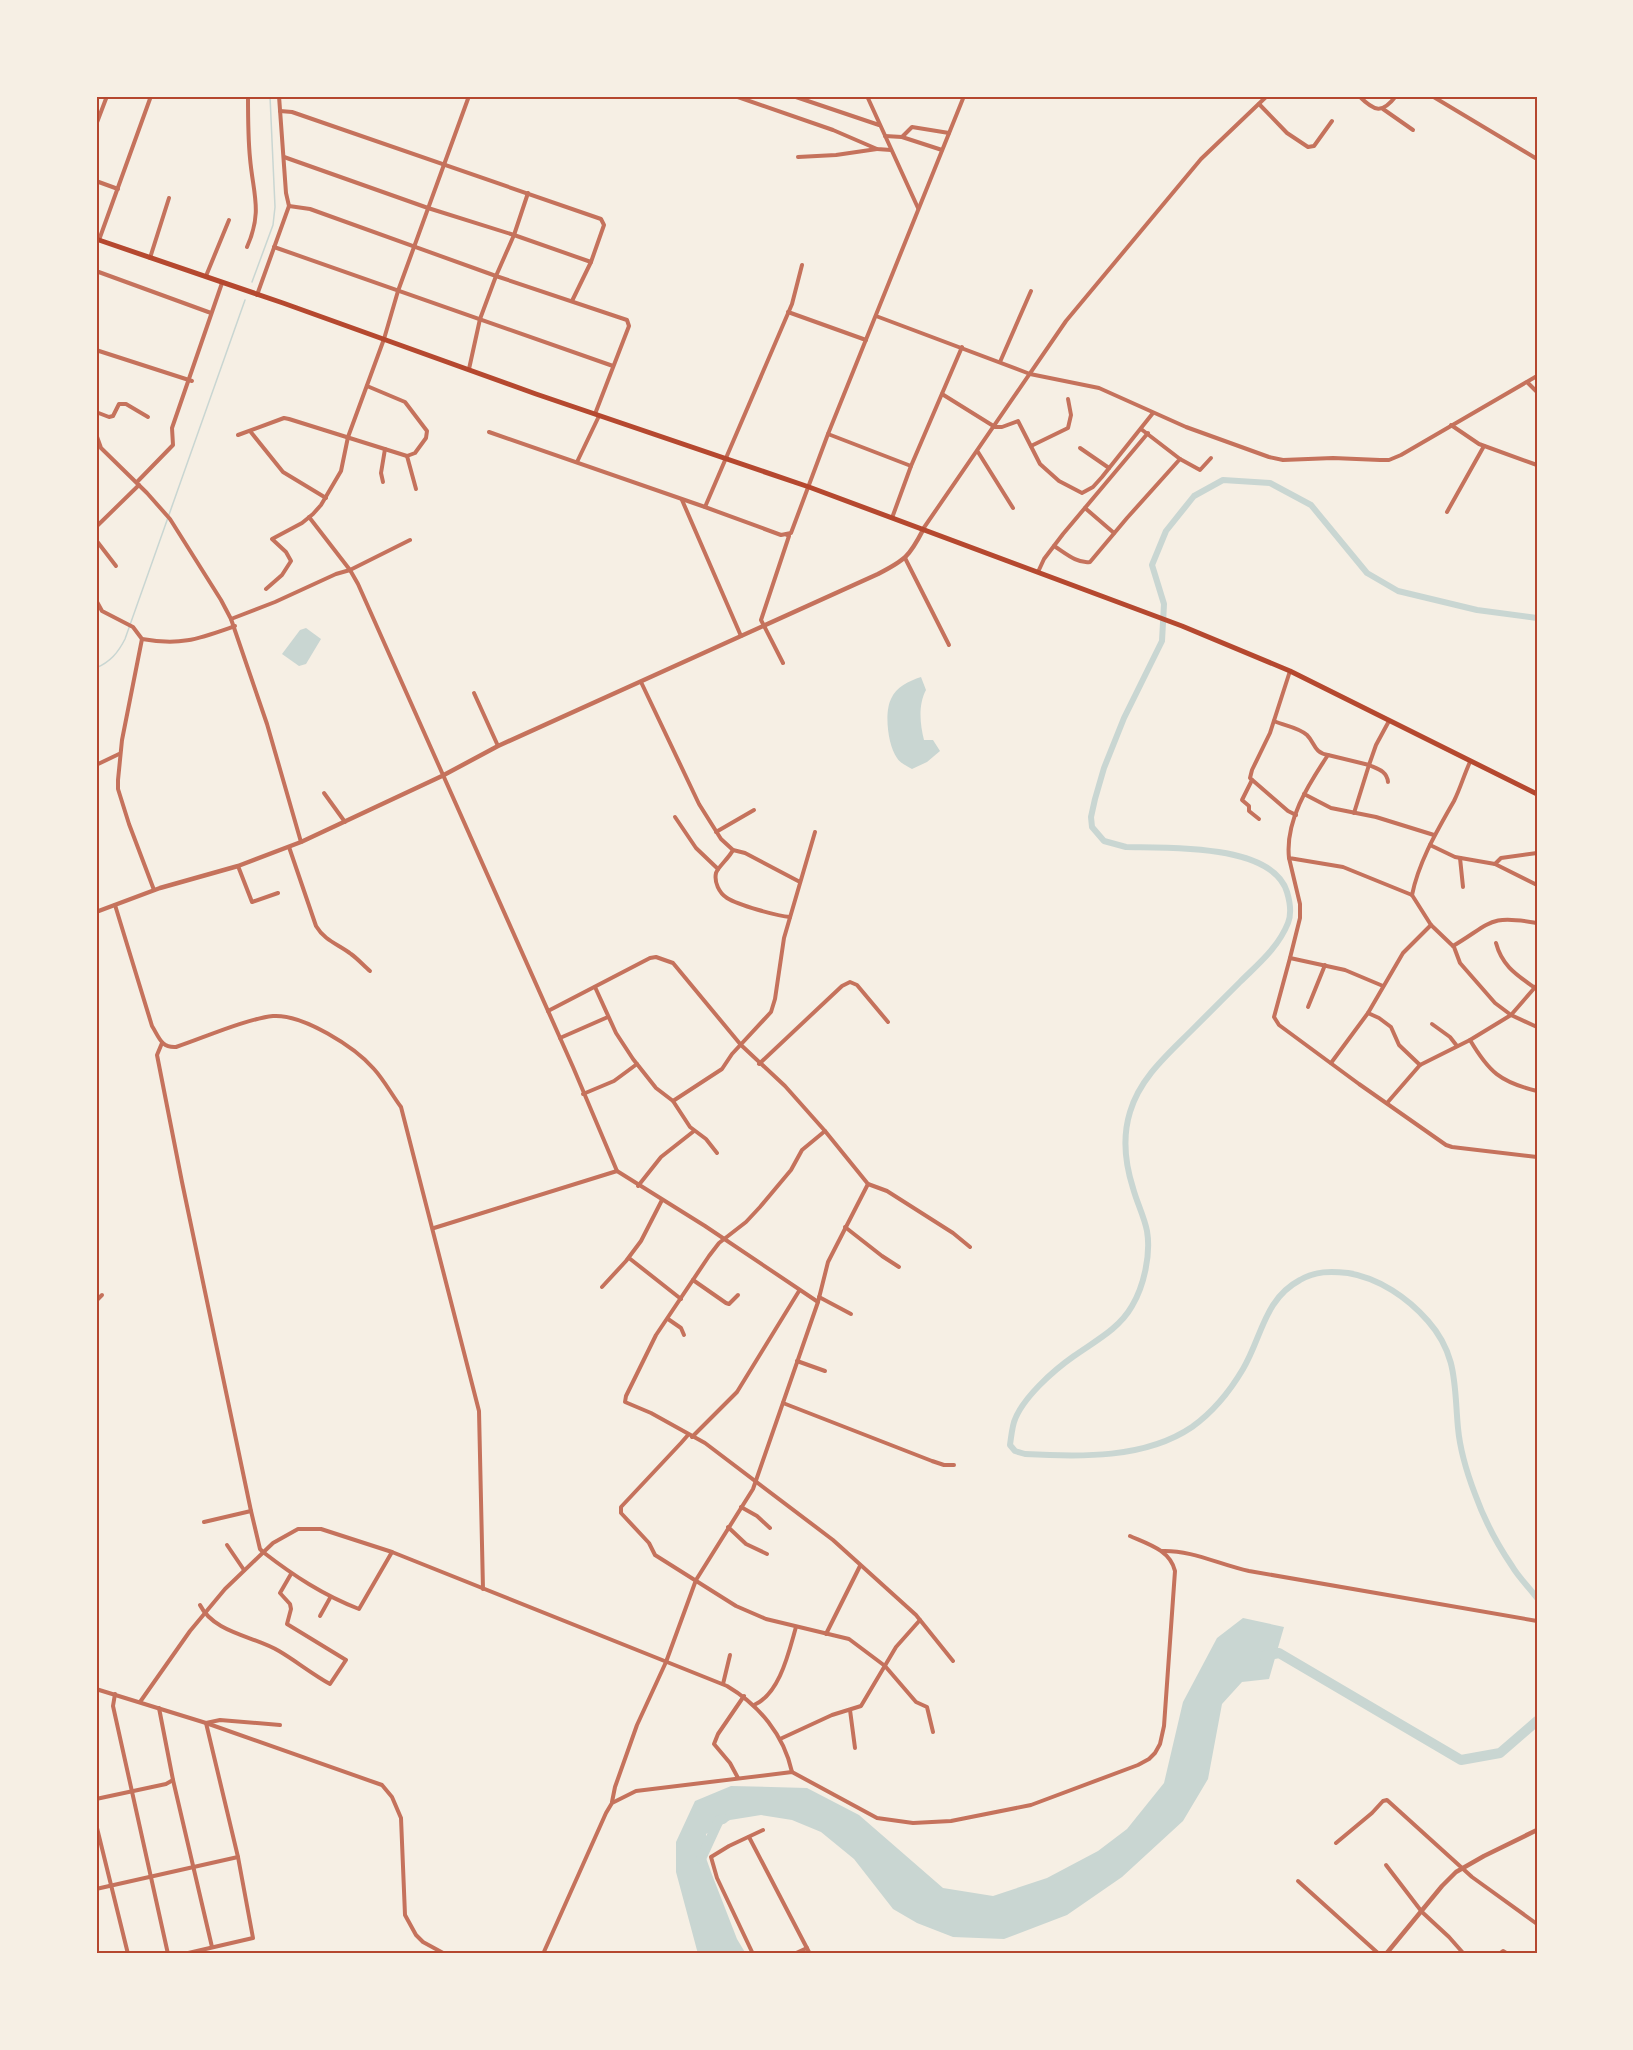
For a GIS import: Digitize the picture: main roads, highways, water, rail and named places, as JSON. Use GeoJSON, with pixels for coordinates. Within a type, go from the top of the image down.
{"type":"FeatureCollection","features":[{"type":"Feature","properties":{"kind":"main road"},"geometry":{"type":"LineString","coordinates":[[98,240],[809,487],[1182,626],[1290,671],[1537,794]]}},
{"type":"Feature","properties":{"kind":"waterway"},"geometry":{"type":"LineString","coordinates":[[252,282],[273,225],[275,207],[270,96]]}},
{"type":"Feature","properties":{"kind":"waterway"},"geometry":{"type":"LineString","coordinates":[[96,668],[113,656],[125,639],[245,300]]}},
{"type":"Feature","properties":{"kind":"waterway"},"geometry":{"type":"LineString","coordinates":[[1537,618],[1477,610],[1398,591],[1367,573],[1311,505],[1270,483],[1223,480],[1194,496],[1166,531],[1152,565],[1164,604],[1162,641],[1124,718],[1104,768],[1091,817],[1092,827],[1104,841],[1126,847],[1216,852],[1240,856],[1261,864],[1277,876],[1287,892],[1290,915],[1284,932],[1267,955],[1164,1058],[1140,1088],[1130,1112],[1125,1141],[1128,1169],[1146,1225],[1148,1240],[1146,1270],[1140,1289],[1132,1306],[1120,1321],[1106,1334],[1057,1369],[1031,1394],[1014,1422],[1010,1445],[1015,1451],[1025,1454],[1068,1456],[1112,1454],[1154,1445],[1174,1437],[1200,1421],[1227,1393],[1249,1357],[1271,1308],[1288,1288],[1306,1277],[1323,1272],[1348,1273],[1371,1279],[1392,1290],[1411,1304],[1428,1321],[1445,1346],[1455,1385],[1460,1445],[1472,1486],[1501,1549],[1537,1598]]}},
{"type":"Feature","properties":{"kind":"waterway"},"geometry":{"type":"LineString","coordinates":[[1264,1656],[1279,1653],[1461,1760],[1500,1753],[1537,1721]]}},
{"type":"Feature","properties":{"kind":"waterway"},"geometry":{"type":"LineString","coordinates":[[701,1859],[719,1820],[723,1819]]}}]}
